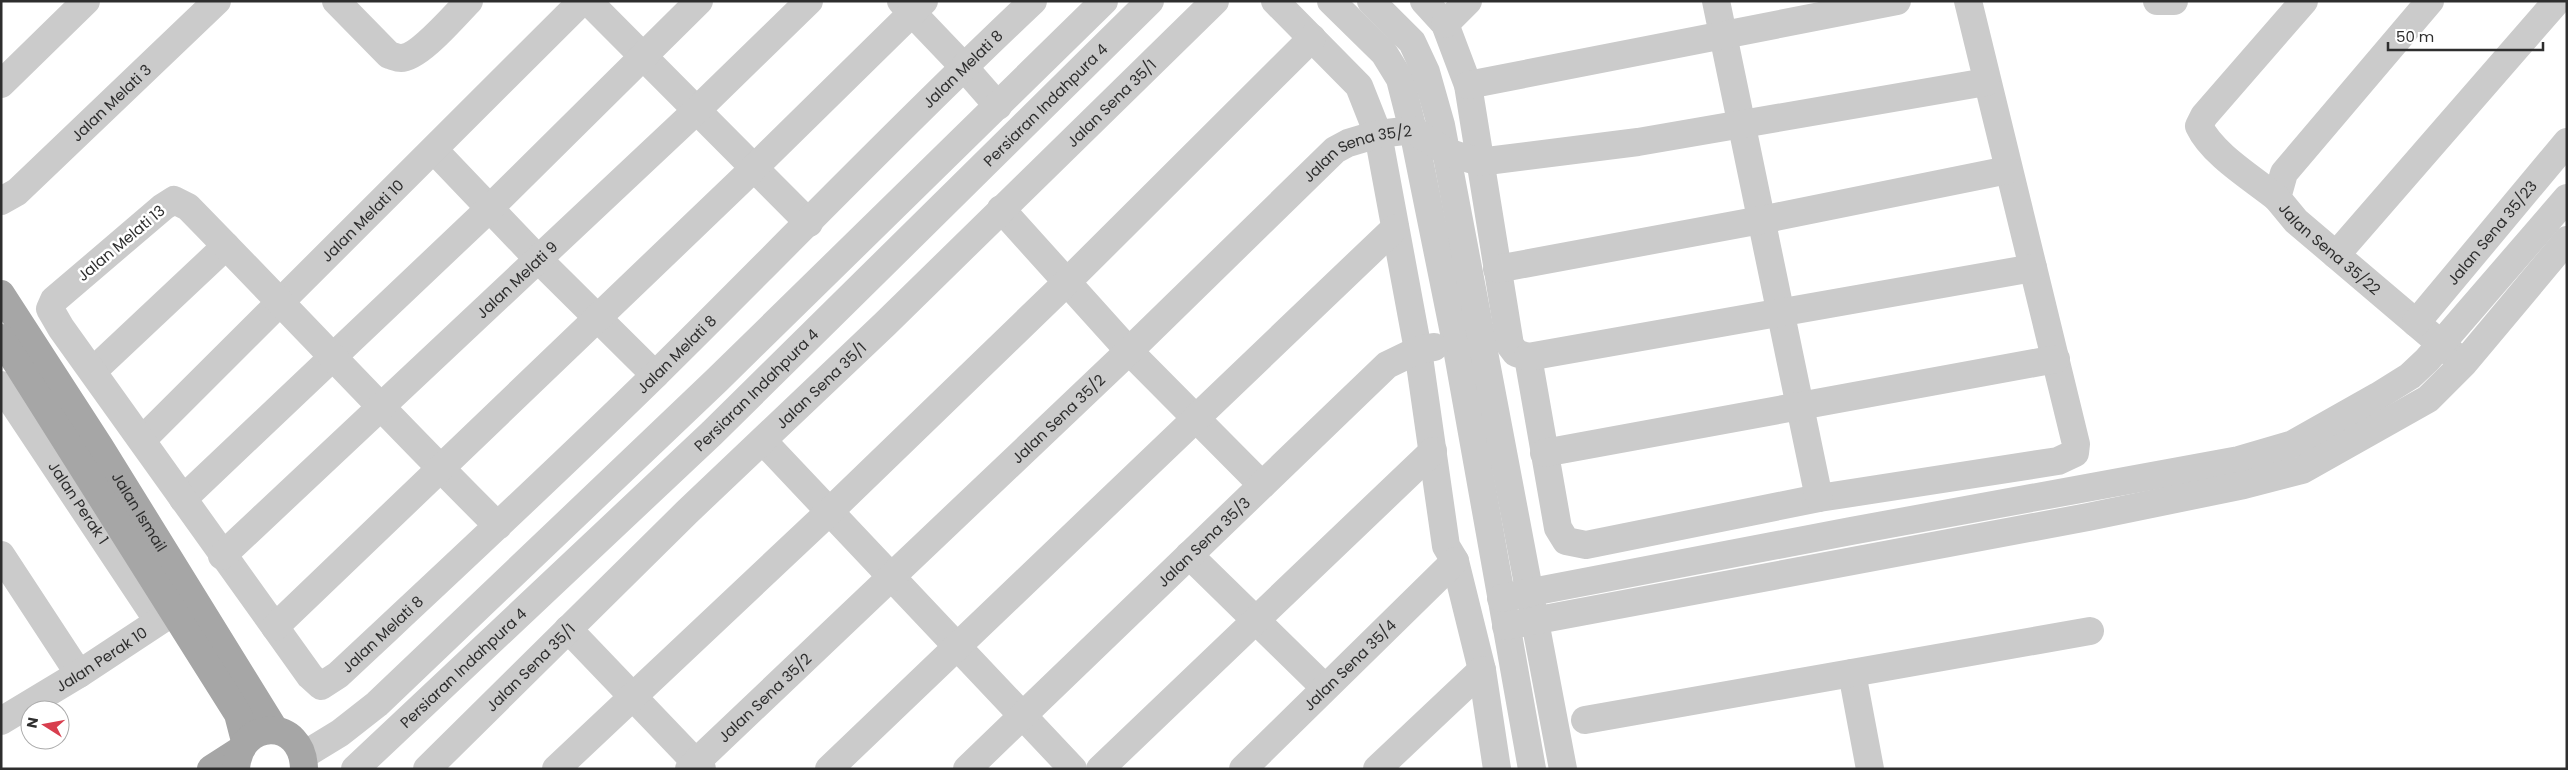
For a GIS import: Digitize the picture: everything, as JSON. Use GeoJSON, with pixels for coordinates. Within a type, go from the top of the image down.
{"type":"FeatureCollection","features":[{"type":"Feature","properties":{"kind":"main road","name":"Jalan Ismail"},"geometry":{"type":"LineString","coordinates":[[1,294],[110,463],[275,730]]}},
{"type":"Feature","properties":{"kind":"main road","name":"Jalan Ismail"},"geometry":{"type":"LineString","coordinates":[[1,338],[166,616],[238,714],[240,754]]}},
{"type":"Feature","properties":{"kind":"main road"},"geometry":{"type":"LineString","coordinates":[[211,769],[240,754],[259,733],[275,730],[293,738],[304,762]]}},
{"type":"Feature","properties":{"kind":"street"},"geometry":{"type":"LineString","coordinates":[[1,84],[86,1]]}},
{"type":"Feature","properties":{"kind":"street"},"geometry":{"type":"LineString","coordinates":[[337,2],[389,55],[401,58],[414,54],[469,1]]}},
{"type":"Feature","properties":{"kind":"street","name":"Jalan Melati 10"},"geometry":{"type":"LineString","coordinates":[[142,440],[582,1]]}},
{"type":"Feature","properties":{"kind":"street"},"geometry":{"type":"LineString","coordinates":[[588,1],[810,222]]}},
{"type":"Feature","properties":{"kind":"street"},"geometry":{"type":"LineString","coordinates":[[183,499],[490,208],[699,1]]}},
{"type":"Feature","properties":{"kind":"street","name":"Jalan Melati 9"},"geometry":{"type":"LineString","coordinates":[[222,556],[697,110],[809,1]]}},
{"type":"Feature","properties":{"kind":"street","name":"Jalan Melati 8"},"geometry":{"type":"LineString","coordinates":[[274,628],[310,676],[321,686],[329,682],[498,526],[656,375],[963,66],[1033,1]]}},
{"type":"Feature","properties":{"kind":"street","name":"Persiaran Indahpura 4"},"geometry":{"type":"LineString","coordinates":[[304,762],[377,704],[710,387],[1104,1]]}},
{"type":"Feature","properties":{"kind":"street","name":"Persiaran Indahpura 4"},"geometry":{"type":"LineString","coordinates":[[355,769],[719,426],[1150,1]]}},
{"type":"Feature","properties":{"kind":"street","name":"Jalan Sena 35/1"},"geometry":{"type":"LineString","coordinates":[[427,769],[568,629],[1215,1]]}},
{"type":"Feature","properties":{"kind":"street"},"geometry":{"type":"LineString","coordinates":[[1275,1],[1359,86],[1378,134],[1418,350],[1446,546],[1455,561],[1482,670],[1497,769]]}},
{"type":"Feature","properties":{"kind":"street"},"geometry":{"type":"LineString","coordinates":[[1330,1],[1384,53],[1400,79],[1413,130],[1456,343],[1532,769]]}},
{"type":"Feature","properties":{"kind":"street"},"geometry":{"type":"LineString","coordinates":[[1371,1],[1412,42],[1426,72],[1447,152],[1563,769]]}},
{"type":"Feature","properties":{"kind":"street"},"geometry":{"type":"LineString","coordinates":[[1424,1],[1446,24],[1468,85],[1510,345],[1516,353],[1528,357],[2034,268]]}},
{"type":"Feature","properties":{"kind":"street"},"geometry":{"type":"LineString","coordinates":[[1446,24],[1468,1]]}},
{"type":"Feature","properties":{"kind":"street"},"geometry":{"type":"LineString","coordinates":[[1716,1],[1819,498]]}},
{"type":"Feature","properties":{"kind":"street"},"geometry":{"type":"LineString","coordinates":[[1468,85],[1898,1]]}},
{"type":"Feature","properties":{"kind":"street"},"geometry":{"type":"LineString","coordinates":[[1968,1],[1986,82],[2034,268],[2076,444],[2075,453],[2088,517]]}},
{"type":"Feature","properties":{"kind":"street"},"geometry":{"type":"LineString","coordinates":[[2276,198],[2215,148],[2204,137],[2199,126],[2208,111],[2304,1]]}},
{"type":"Feature","properties":{"kind":"street","name":"Jalan Sena 35/22"},"geometry":{"type":"LineString","coordinates":[[2430,1],[2284,173],[2276,198],[2296,221],[2464,363]]}},
{"type":"Feature","properties":{"kind":"street","name":"Jalan Melati 3"},"geometry":{"type":"LineString","coordinates":[[1,201],[18,192],[210,3]]}},
{"type":"Feature","properties":{"kind":"street"},"geometry":{"type":"LineString","coordinates":[[226,246],[93,371],[274,628],[754,168],[912,5],[998,106]]}},
{"type":"Feature","properties":{"kind":"street"},"geometry":{"type":"LineString","coordinates":[[2336,255],[2557,5]]}},
{"type":"Feature","properties":{"kind":"street"},"geometry":{"type":"LineString","coordinates":[[556,769],[829,512],[1067,282],[1312,38]]}},
{"type":"Feature","properties":{"kind":"street"},"geometry":{"type":"LineString","coordinates":[[1479,162],[1638,142],[1986,82]]}},
{"type":"Feature","properties":{"kind":"street","name":"Jalan Sena 35/2"},"geometry":{"type":"LineString","coordinates":[[695,766],[890,576],[1129,351],[1335,150],[1348,143],[1378,134],[1413,130],[1447,152],[1479,162]]}},
{"type":"Feature","properties":{"kind":"street","name":"Jalan Sena 35/23"},"geometry":{"type":"LineString","coordinates":[[2416,322],[2567,142]]}},
{"type":"Feature","properties":{"kind":"street"},"geometry":{"type":"LineString","coordinates":[[434,150],[538,259],[656,375]]}},
{"type":"Feature","properties":{"kind":"street"},"geometry":{"type":"LineString","coordinates":[[1497,269],[1760,220],[2008,170]]}},
{"type":"Feature","properties":{"kind":"street"},"geometry":{"type":"LineString","coordinates":[[1506,626],[1533,606],[2083,488],[2239,460],[2293,444],[2410,376],[2442,345],[2567,198]]}},
{"type":"Feature","properties":{"kind":"street","name":"Jalan Melati 13"},"geometry":{"type":"LineString","coordinates":[[93,371],[60,328],[50,309],[54,300],[163,207],[174,200],[188,207],[282,302],[380,408],[498,526]]}},
{"type":"Feature","properties":{"kind":"street"},"geometry":{"type":"LineString","coordinates":[[1001,208],[1129,351],[1262,485]]}},
{"type":"Feature","properties":{"kind":"street"},"geometry":{"type":"LineString","coordinates":[[829,769],[1195,417],[1395,228]]}},
{"type":"Feature","properties":{"kind":"street"},"geometry":{"type":"LineString","coordinates":[[1501,598],[1533,606],[2088,517],[2244,485],[2302,470],[2428,399],[2464,363],[2567,240]]}},
{"type":"Feature","properties":{"kind":"street","name":"Jalan Sena 35/3"},"geometry":{"type":"LineString","coordinates":[[967,769],[1387,365],[1418,350],[1456,343]]}},
{"type":"Feature","properties":{"kind":"street"},"geometry":{"type":"LineString","coordinates":[[1528,357],[1558,528],[1566,541],[1586,545],[1819,498],[2058,461],[2075,453]]}},
{"type":"Feature","properties":{"kind":"street"},"geometry":{"type":"LineString","coordinates":[[1544,453],[2056,359]]}},
{"type":"Feature","properties":{"kind":"street","name":"Jalan Perak 1"},"geometry":{"type":"LineString","coordinates":[[1,385],[166,616]]}},
{"type":"Feature","properties":{"kind":"street"},"geometry":{"type":"LineString","coordinates":[[763,441],[1072,769]]}},
{"type":"Feature","properties":{"kind":"street"},"geometry":{"type":"LineString","coordinates":[[1100,769],[1433,451]]}},
{"type":"Feature","properties":{"kind":"street"},"geometry":{"type":"LineString","coordinates":[[1,555],[79,674]]}},
{"type":"Feature","properties":{"kind":"street"},"geometry":{"type":"LineString","coordinates":[[1189,555],[1324,687]]}},
{"type":"Feature","properties":{"kind":"street","name":"Jalan Sena 35/4"},"geometry":{"type":"LineString","coordinates":[[1243,769],[1324,687],[1455,561]]}},
{"type":"Feature","properties":{"kind":"street","name":"Jalan Perak 10"},"geometry":{"type":"LineString","coordinates":[[1,722],[79,674],[166,616]]}},
{"type":"Feature","properties":{"kind":"street"},"geometry":{"type":"LineString","coordinates":[[568,629],[695,766]]}},
{"type":"Feature","properties":{"kind":"street"},"geometry":{"type":"LineString","coordinates":[[1585,720],[2090,631]]}},
{"type":"Feature","properties":{"kind":"street"},"geometry":{"type":"LineString","coordinates":[[1377,769],[1482,670]]}},
{"type":"Feature","properties":{"kind":"street"},"geometry":{"type":"LineString","coordinates":[[1852,673],[1870,769]]}}]}
